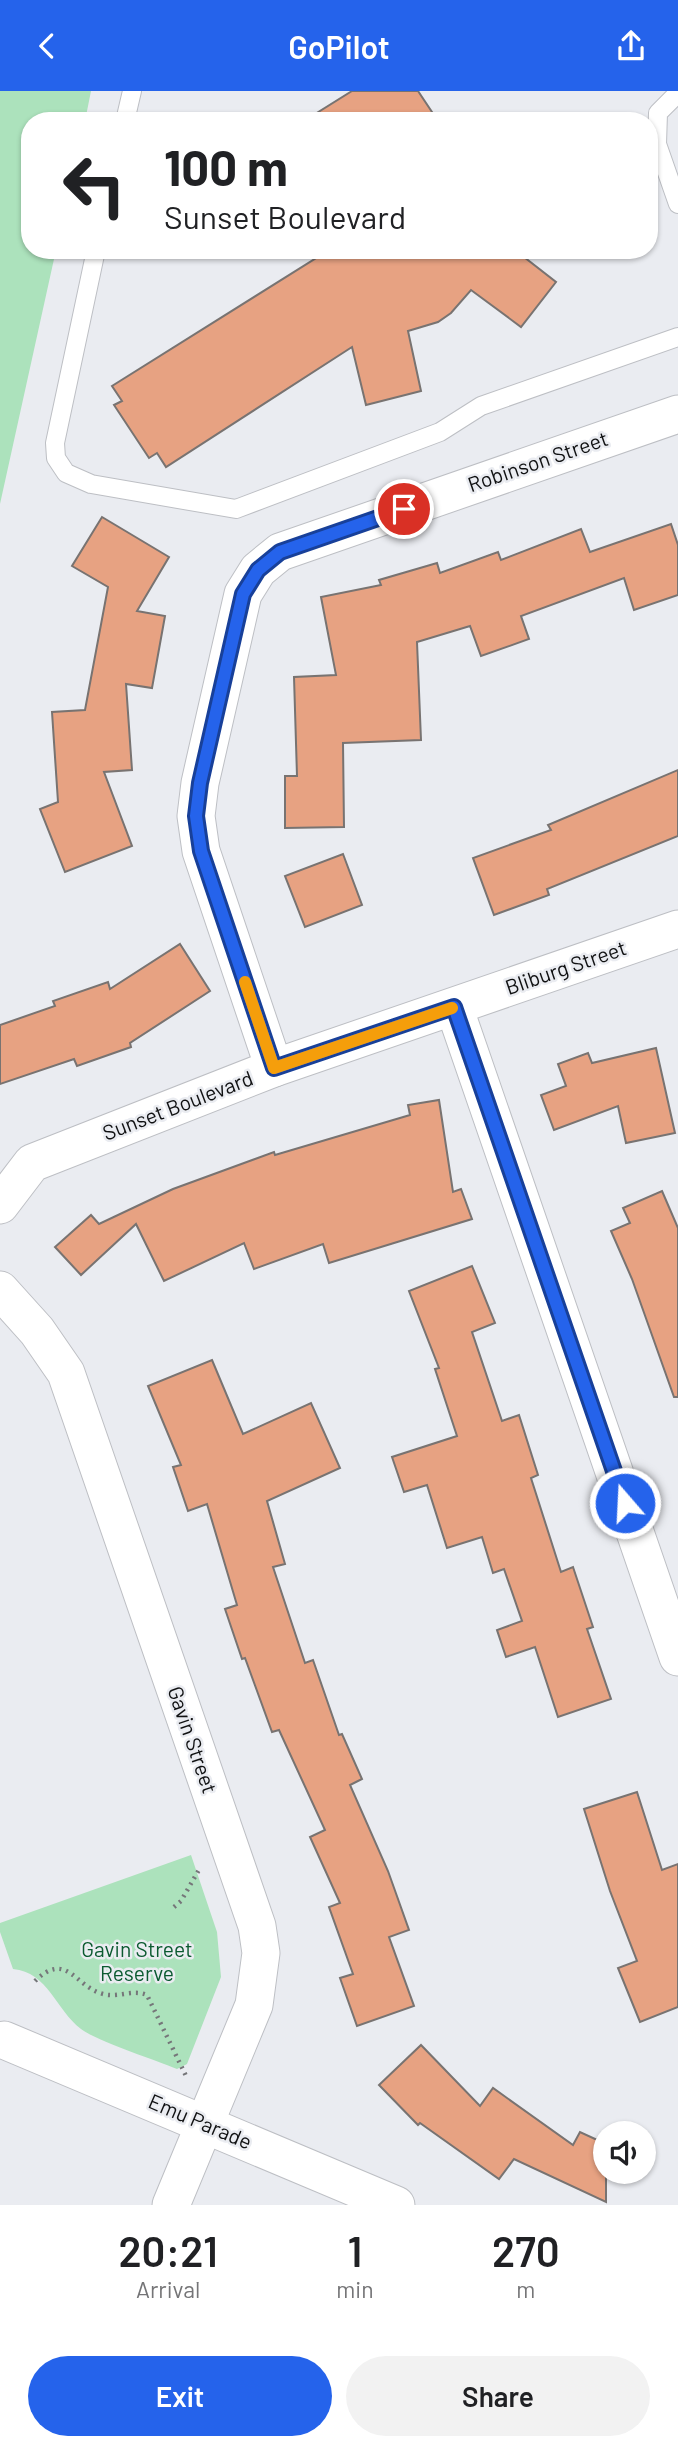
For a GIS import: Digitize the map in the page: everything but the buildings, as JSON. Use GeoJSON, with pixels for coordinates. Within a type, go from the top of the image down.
{"type":"FeatureCollection","features":[{"type":"Feature","properties":{"kind":"street","name":"Robinson Street"},"geometry":{"type":"LineString","coordinates":[[274,1068],[201,851],[196,816],[200,783],[243,594],[258,570],[280,552],[678,414]]}},
{"type":"Feature","properties":{"kind":"street","name":"Bliburg Street"},"geometry":{"type":"LineString","coordinates":[[454,1007],[678,929]]}},
{"type":"Feature","properties":{"kind":"street","name":"Sunset Boulevard"},"geometry":{"type":"LineString","coordinates":[[0,1205],[32,1163],[274,1068],[454,1007]]}},
{"type":"Feature","properties":{"kind":"street"},"geometry":{"type":"LineString","coordinates":[[454,1007],[678,1657]]}},
{"type":"Feature","properties":{"kind":"street","name":"Gavin Street"},"geometry":{"type":"LineString","coordinates":[[0,1290],[37,1331],[66,1373],[257,1926],[261,1953],[254,2005],[171,2205]]}},
{"type":"Feature","properties":{"kind":"street","name":"Emu Parade"},"geometry":{"type":"LineString","coordinates":[[4,2040],[396,2205]]}},
{"type":"Feature","properties":{"kind":"lane"},"geometry":{"type":"LineString","coordinates":[[127,112],[132,91]]}},
{"type":"Feature","properties":{"kind":"lane"},"geometry":{"type":"LineString","coordinates":[[658,113],[678,93]]}},
{"type":"Feature","properties":{"kind":"lane"},"geometry":{"type":"LineString","coordinates":[[658,147],[678,204]]}},
{"type":"Feature","properties":{"kind":"lane"},"geometry":{"type":"LineString","coordinates":[[94,259],[55,443],[56,458],[66,473],[91,484],[236,509],[440,432],[481,406],[678,337]]}},
{"type":"Feature","properties":{"kind":"path"},"geometry":{"type":"LineString","coordinates":[[174,1907],[181,1901],[201,1867]]}},
{"type":"Feature","properties":{"kind":"path"},"geometry":{"type":"LineString","coordinates":[[35,1981],[47,1972],[60,1969],[71,1973],[99,1993],[107,1995],[140,1992],[147,1995],[187,2077]]}},
{"type":"Feature","properties":{"kind":"green space"},"geometry":{"type":"Polygon","coordinates":[[[0,91],[91,91],[87,112],[21,112],[21,259],[54,259],[0,504],[0,91]]]}},
{"type":"Feature","properties":{"kind":"green space","name":"Gavin Street Reserve"},"geometry":{"type":"Polygon","coordinates":[[[191,1855],[217,1932],[221,1977],[187,2064],[177,2069],[113,2045],[81,2029],[43,1984],[25,1972],[13,1969],[0,1932],[0,1923],[191,1855]]]}},
{"type":"Feature","properties":{"kind":"slow traffic"},"geometry":{"type":"LineString","coordinates":[[245,982],[274,1068],[452,1008]]}},
{"type":"Feature","properties":{"kind":"route"},"geometry":{"type":"LineString","coordinates":[[404,509],[280,552],[258,570],[243,594],[200,783],[196,816],[201,851],[274,1068],[454,1007],[625,1503]]}}]}
